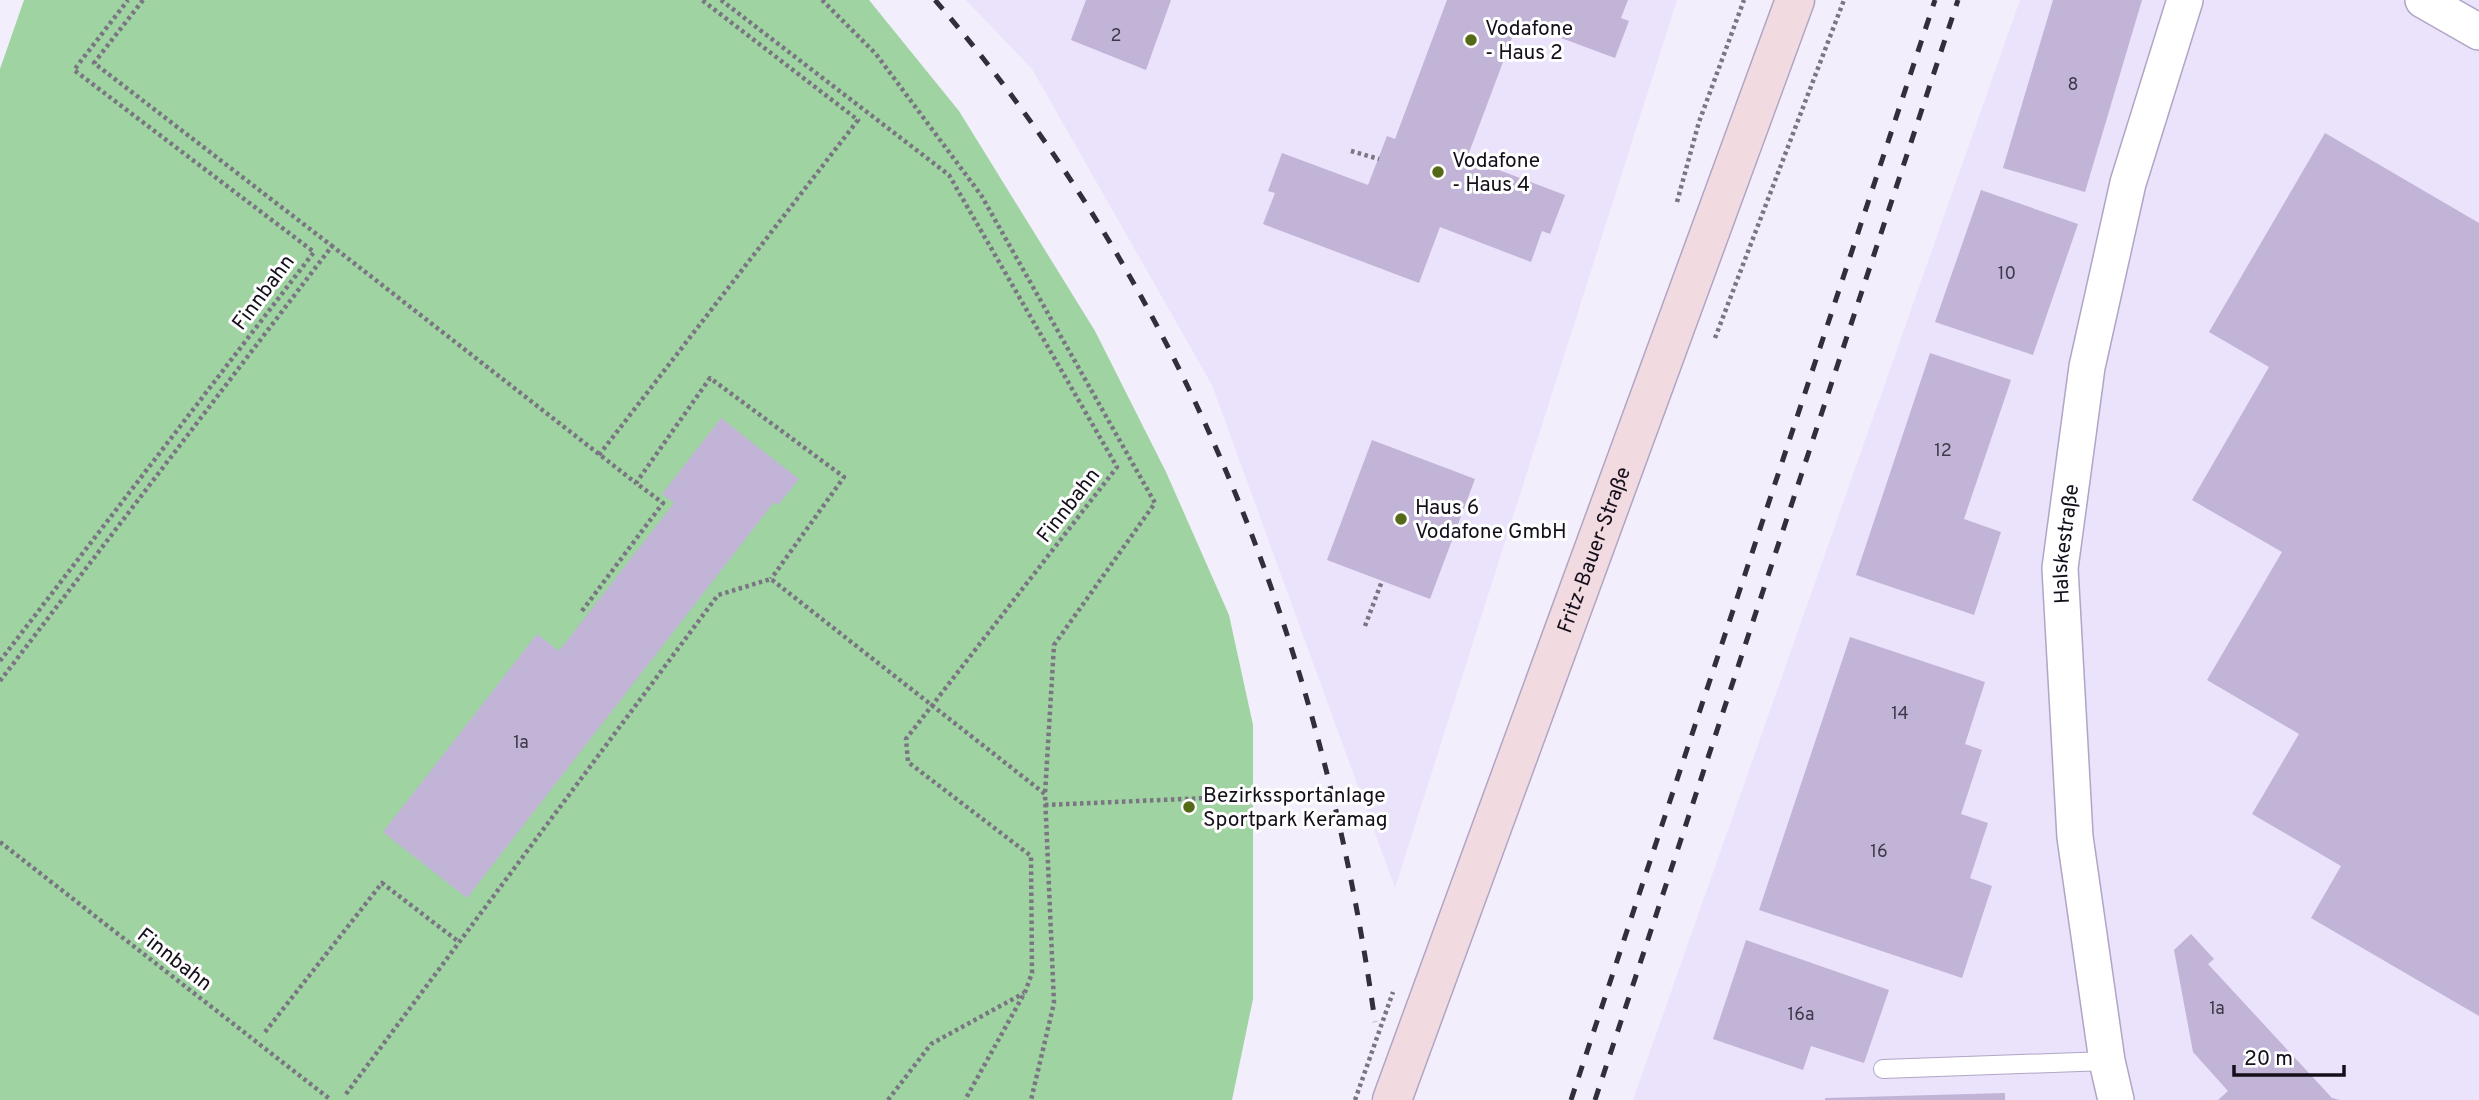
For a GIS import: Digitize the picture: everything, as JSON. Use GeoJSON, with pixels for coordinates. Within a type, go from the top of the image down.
{"type":"FeatureCollection","features":[{"type":"Feature","properties":{"kind":"main road","name":"Fritz-Bauer-Straße"},"geometry":{"type":"LineString","coordinates":[[1397,1086],[1795,0]]}},
{"type":"Feature","properties":{"kind":"street","name":"Halskestraße"},"geometry":{"type":"LineString","coordinates":[[2116,1100],[2107,1061],[2075,837],[2060,568],[2087,367],[2128,183],[2185,0]]}},
{"type":"Feature","properties":{"kind":"street"},"geometry":{"type":"LineString","coordinates":[[2423,0],[2479,32]]}},
{"type":"Feature","properties":{"kind":"lane"},"geometry":{"type":"LineString","coordinates":[[1882,1069],[2107,1061]]}},
{"type":"Feature","properties":{"kind":"path","name":"Finnbahn"},"geometry":{"type":"LineString","coordinates":[[0,661],[314,252],[74,70],[128,0]]}},
{"type":"Feature","properties":{"kind":"path"},"geometry":{"type":"LineString","coordinates":[[143,0],[94,63],[663,503],[582,611]]}},
{"type":"Feature","properties":{"kind":"path"},"geometry":{"type":"LineString","coordinates":[[599,456],[858,120],[702,0]]}},
{"type":"Feature","properties":{"kind":"path","name":"Finnbahn"},"geometry":{"type":"LineString","coordinates":[[722,0],[949,175],[1117,467],[905,739],[908,762],[1031,856],[1032,973],[1025,992],[965,1100]]}},
{"type":"Feature","properties":{"kind":"path"},"geometry":{"type":"LineString","coordinates":[[822,0],[876,54],[981,195],[1155,503],[1054,645],[1045,794],[1054,1003],[1031,1100]]}},
{"type":"Feature","properties":{"kind":"path"},"geometry":{"type":"LineString","coordinates":[[1351,151],[1379,159]]}},
{"type":"Feature","properties":{"kind":"path"},"geometry":{"type":"LineString","coordinates":[[0,681],[332,246]]}},
{"type":"Feature","properties":{"kind":"path"},"geometry":{"type":"LineString","coordinates":[[346,1094],[718,595],[771,579],[844,477],[710,378],[636,483]]}},
{"type":"Feature","properties":{"kind":"path"},"geometry":{"type":"LineString","coordinates":[[771,579],[1045,794]]}},
{"type":"Feature","properties":{"kind":"path"},"geometry":{"type":"LineString","coordinates":[[1365,626],[1382,580]]}},
{"type":"Feature","properties":{"kind":"path"},"geometry":{"type":"LineString","coordinates":[[1045,805],[1207,798]]}},
{"type":"Feature","properties":{"kind":"path","name":"Finnbahn"},"geometry":{"type":"LineString","coordinates":[[0,842],[331,1100]]}},
{"type":"Feature","properties":{"kind":"path"},"geometry":{"type":"LineString","coordinates":[[265,1032],[382,883],[459,942]]}},
{"type":"Feature","properties":{"kind":"path"},"geometry":{"type":"LineString","coordinates":[[888,1100],[930,1044],[1025,992]]}},
{"type":"Feature","properties":{"kind":"path"},"geometry":{"type":"LineString","coordinates":[[1354,1100],[1393,992]]}},
{"type":"Feature","properties":{"kind":"shaded area"},"geometry":{"type":"Polygon","coordinates":[[[966,0],[1677,0],[1395,888],[1212,385],[1032,69],[966,0]]]}},
{"type":"Feature","properties":{"kind":"shaded area"},"geometry":{"type":"Polygon","coordinates":[[[2020,0],[2479,0],[2479,1100],[1633,1100],[2020,0]]]}},
{"type":"Feature","properties":{"kind":"green space"},"geometry":{"type":"Polygon","coordinates":[[[24,0],[869,0],[959,111],[1095,331],[1166,472],[1229,615],[1253,725],[1253,999],[1232,1100],[0,1100],[0,69],[24,0]]]}},
{"type":"Feature","properties":{"kind":"building"},"geometry":{"type":"Polygon","coordinates":[[[1086,0],[1171,0],[1146,70],[1071,40],[1086,0]]]}},
{"type":"Feature","properties":{"kind":"building","name":"Vodafone - Haus 4"},"geometry":{"type":"Polygon","coordinates":[[[1447,0],[1628,0],[1621,18],[1629,21],[1615,58],[1518,22],[1467,158],[1565,195],[1550,234],[1542,231],[1531,262],[1440,227],[1419,283],[1263,224],[1275,193],[1268,191],[1282,153],[1368,185],[1387,136],[1395,139],[1447,0]]]}},
{"type":"Feature","properties":{"kind":"building"},"geometry":{"type":"Polygon","coordinates":[[[2053,0],[2142,0],[2085,192],[2003,168],[2053,0]]]}},
{"type":"Feature","properties":{"kind":"building"},"geometry":{"type":"Polygon","coordinates":[[[2325,133],[2479,223],[2479,1016],[2311,918],[2341,866],[2252,814],[2299,734],[2207,680],[2282,552],[2192,500],[2269,367],[2209,332],[2325,133]]]}},
{"type":"Feature","properties":{"kind":"building"},"geometry":{"type":"Polygon","coordinates":[[[1981,190],[2078,224],[2033,355],[1935,322],[1981,190]]]}},
{"type":"Feature","properties":{"kind":"building"},"geometry":{"type":"Polygon","coordinates":[[[1930,353],[2011,380],[1964,519],[2001,532],[1974,615],[1856,575],[1930,353]]]}},
{"type":"Feature","properties":{"kind":"building"},"geometry":{"type":"Polygon","coordinates":[[[721,418],[799,479],[778,505],[774,502],[467,898],[383,832],[537,634],[559,651],[674,503],[662,494],[721,418]]]}},
{"type":"Feature","properties":{"kind":"building","name":"Haus 6 Vodafone GmbH"},"geometry":{"type":"Polygon","coordinates":[[[1372,440],[1475,479],[1430,599],[1327,560],[1372,440]]]}},
{"type":"Feature","properties":{"kind":"building"},"geometry":{"type":"Polygon","coordinates":[[[1850,637],[1985,682],[1965,744],[1982,750],[1961,814],[1988,823],[1970,878],[1992,886],[1962,978],[1759,910],[1850,637]]]}},
{"type":"Feature","properties":{"kind":"building"},"geometry":{"type":"Polygon","coordinates":[[[2191,934],[2214,959],[2208,964],[2332,1098],[2340,1100],[2218,1100],[2228,1091],[2193,1052],[2174,950],[2191,934]]]}},
{"type":"Feature","properties":{"kind":"building"},"geometry":{"type":"Polygon","coordinates":[[[1746,940],[1889,990],[1864,1063],[1811,1046],[1803,1070],[1713,1039],[1746,940]]]}},
{"type":"Feature","properties":{"kind":"building"},"geometry":{"type":"Polygon","coordinates":[[[2005,1093],[2005,1100],[1825,1100],[1825,1098],[2005,1093]]]}},
{"type":"Feature","properties":{"kind":"railway"},"geometry":{"type":"LineString","coordinates":[[935,0],[1024,112],[1102,229],[1170,352],[1229,479],[1279,610],[1319,744],[1351,882],[1375,1022]]}},
{"type":"Feature","properties":{"kind":"railway"},"geometry":{"type":"LineString","coordinates":[[1571,1100],[1935,0]]}},
{"type":"Feature","properties":{"kind":"railway"},"geometry":{"type":"LineString","coordinates":[[1595,1100],[1958,0]]}},
{"type":"Feature","properties":{"kind":"place","name":"Vodafone - Haus 2"},"geometry":{"type":"Point","coordinates":[1471,40]}},
{"type":"Feature","properties":{"kind":"place","name":"Vodafone - Haus 4"},"geometry":{"type":"Point","coordinates":[1438,172]}},
{"type":"Feature","properties":{"kind":"place","name":"Haus 6 Vodafone GmbH"},"geometry":{"type":"Point","coordinates":[1401,519]}},
{"type":"Feature","properties":{"kind":"place","name":"Bezirkssportanlage Sportpark Keramag"},"geometry":{"type":"Point","coordinates":[1189,807]}}]}
